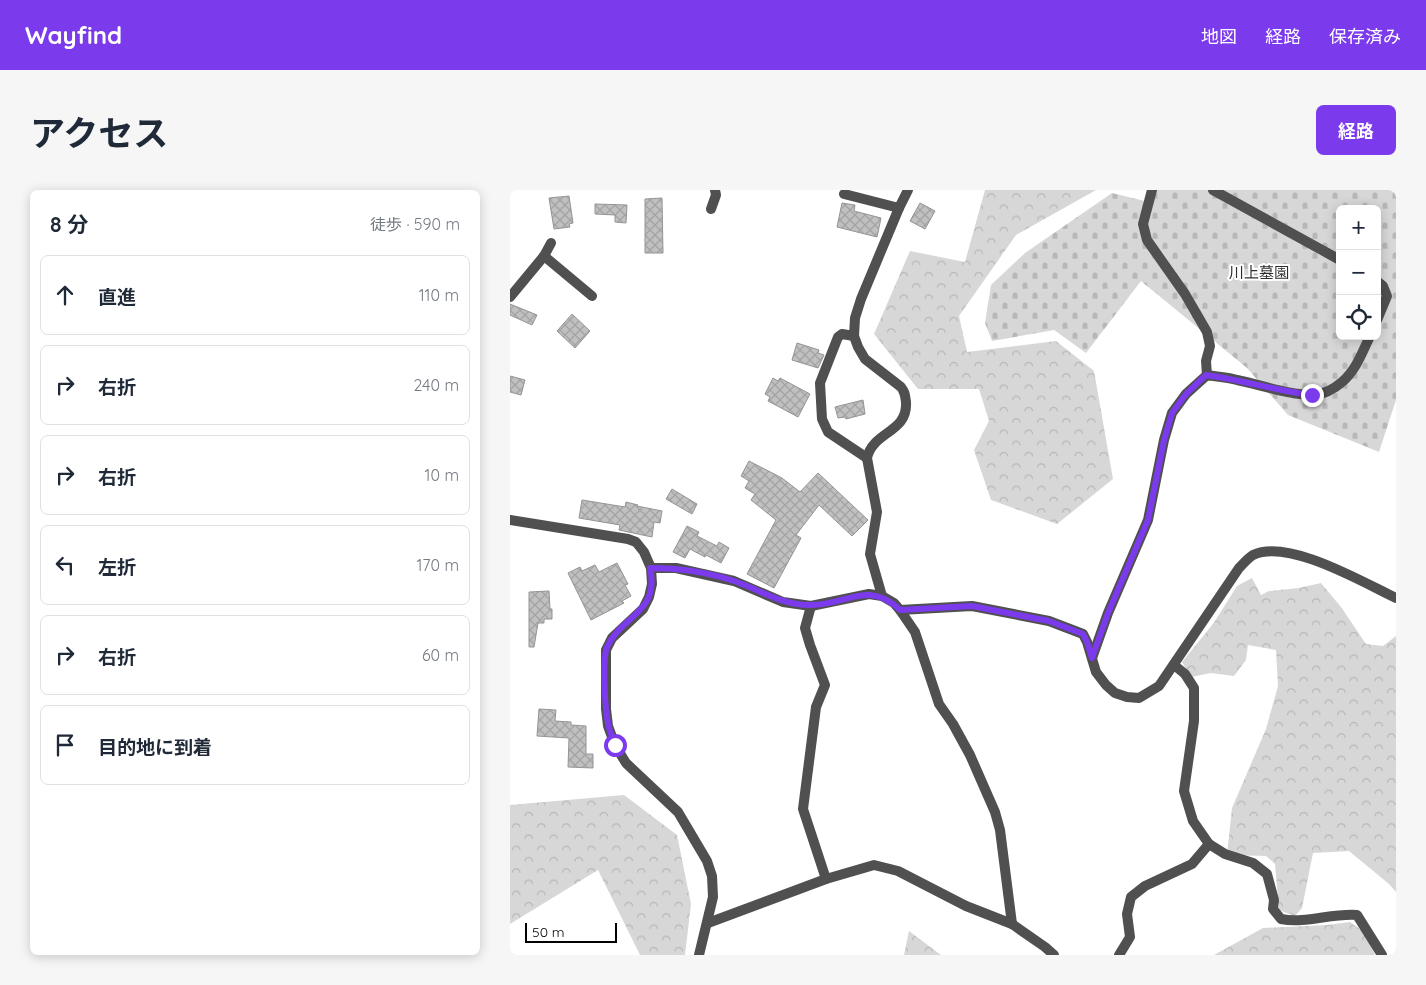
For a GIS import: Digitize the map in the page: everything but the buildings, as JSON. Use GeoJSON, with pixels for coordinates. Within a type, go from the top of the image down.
{"type":"FeatureCollection","features":[{"type":"Feature","properties":{"kind":"street"},"geometry":{"type":"LineString","coordinates":[[711,209],[716,195],[715,190]]}},
{"type":"Feature","properties":{"kind":"street"},"geometry":{"type":"LineString","coordinates":[[882,596],[870,554],[877,512],[867,458],[869,450],[875,442],[899,425],[904,417],[906,406],[905,393],[901,387],[865,359],[854,336],[855,318],[898,208],[908,190]]}},
{"type":"Feature","properties":{"kind":"street"},"geometry":{"type":"LineString","coordinates":[[1092,658],[1108,613],[1148,520],[1164,440],[1172,413],[1186,394],[1206,375],[1206,361],[1210,346],[1207,332],[1185,294],[1147,240],[1143,224],[1152,190]]}},
{"type":"Feature","properties":{"kind":"street"},"geometry":{"type":"LineString","coordinates":[[1213,190],[1336,258]]}},
{"type":"Feature","properties":{"kind":"street"},"geometry":{"type":"LineString","coordinates":[[844,194],[898,208]]}},
{"type":"Feature","properties":{"kind":"street"},"geometry":{"type":"LineString","coordinates":[[510,297],[544,256],[551,243]]}},
{"type":"Feature","properties":{"kind":"street"},"geometry":{"type":"LineString","coordinates":[[544,256],[592,296]]}},
{"type":"Feature","properties":{"kind":"street"},"geometry":{"type":"LineString","coordinates":[[1381,284],[1387,296],[1381,310]]}},
{"type":"Feature","properties":{"kind":"street"},"geometry":{"type":"LineString","coordinates":[[854,336],[842,334],[838,337],[820,383],[819,395],[822,419],[828,432],[867,458]]}},
{"type":"Feature","properties":{"kind":"street"},"geometry":{"type":"LineString","coordinates":[[1206,375],[1235,379],[1287,392],[1320,394],[1336,387],[1350,373],[1358,362],[1368,340]]}},
{"type":"Feature","properties":{"kind":"street"},"geometry":{"type":"LineString","coordinates":[[510,520],[628,538],[636,542],[644,552],[652,578],[649,597],[643,608],[612,638],[606,650],[606,708],[608,726],[615,745],[626,763],[678,812],[707,862],[713,883],[713,897],[699,955]]}},
{"type":"Feature","properties":{"kind":"street"},"geometry":{"type":"LineString","coordinates":[[900,610],[972,606],[1049,621],[1083,634],[1096,672],[1106,685],[1115,693],[1138,698],[1149,694],[1158,686],[1239,568],[1253,556],[1264,552],[1283,553],[1316,560],[1396,598]]}},
{"type":"Feature","properties":{"kind":"street"},"geometry":{"type":"LineString","coordinates":[[650,568],[676,568],[734,581],[783,602],[811,606],[869,594],[882,596],[894,603],[915,632],[939,704],[953,724],[970,755],[996,812],[1012,924]]}},
{"type":"Feature","properties":{"kind":"street"},"geometry":{"type":"LineString","coordinates":[[811,606],[805,628],[825,685],[816,707],[803,809],[826,880]]}},
{"type":"Feature","properties":{"kind":"street"},"geometry":{"type":"LineString","coordinates":[[1174,665],[1185,674],[1194,688],[1194,721],[1184,791],[1193,821],[1209,844],[1225,854],[1253,863],[1267,874],[1274,900],[1273,909],[1281,919],[1295,922],[1343,914],[1357,915],[1382,955]]}},
{"type":"Feature","properties":{"kind":"street"},"geometry":{"type":"LineString","coordinates":[[1119,955],[1130,937],[1127,914],[1131,898],[1145,886],[1192,864],[1209,844]]}},
{"type":"Feature","properties":{"kind":"street"},"geometry":{"type":"LineString","coordinates":[[708,923],[826,880],[868,866],[880,865],[898,871],[966,906],[1012,924],[1054,955]]}},
{"type":"Feature","properties":{"kind":"green space"},"geometry":{"type":"Polygon","coordinates":[[[985,190],[1096,190],[1016,235],[959,316],[967,352],[1056,341],[1094,371],[1113,479],[1057,524],[991,500],[974,450],[989,421],[979,389],[918,389],[874,334],[910,251],[965,262],[985,190]]]}},
{"type":"Feature","properties":{"kind":"green space","name":"川上墓園"},"geometry":{"type":"Polygon","coordinates":[[[1154,190],[1396,190],[1396,400],[1379,452],[1288,415],[1247,368],[1141,281],[1086,353],[1054,330],[992,341],[985,323],[991,285],[1025,253],[1112,193],[1149,202],[1154,190]]]}},
{"type":"Feature","properties":{"kind":"green space"},"geometry":{"type":"Polygon","coordinates":[[[1252,578],[1261,595],[1269,591],[1299,588],[1321,583],[1341,607],[1366,644],[1383,646],[1396,636],[1396,892],[1349,851],[1313,853],[1302,908],[1295,916],[1279,910],[1275,864],[1266,856],[1227,855],[1232,808],[1266,729],[1278,686],[1276,650],[1248,645],[1246,660],[1234,676],[1211,673],[1191,677],[1182,662],[1213,624],[1237,586],[1252,578]]]}},
{"type":"Feature","properties":{"kind":"green space"},"geometry":{"type":"Polygon","coordinates":[[[624,795],[677,835],[691,904],[685,955],[640,955],[598,870],[510,924],[510,805],[624,795]]]}},
{"type":"Feature","properties":{"kind":"green space"},"geometry":{"type":"Polygon","coordinates":[[[1350,922],[1364,932],[1375,955],[1214,955],[1263,928],[1350,922]]]}},
{"type":"Feature","properties":{"kind":"green space"},"geometry":{"type":"Polygon","coordinates":[[[909,931],[941,955],[904,955],[909,931]]]}},
{"type":"Feature","properties":{"kind":"route"},"geometry":{"type":"LineString","coordinates":[[615,745],[608,726],[606,708],[606,650],[612,638],[643,608],[649,597],[652,584],[650,568],[676,568],[734,581],[783,602],[811,606],[869,594],[882,596],[894,603],[900,610],[972,606],[1049,621],[1083,634],[1092,658],[1108,613],[1148,520],[1164,440],[1172,413],[1186,394],[1206,375],[1235,379],[1287,392],[1312,395]]}}]}
